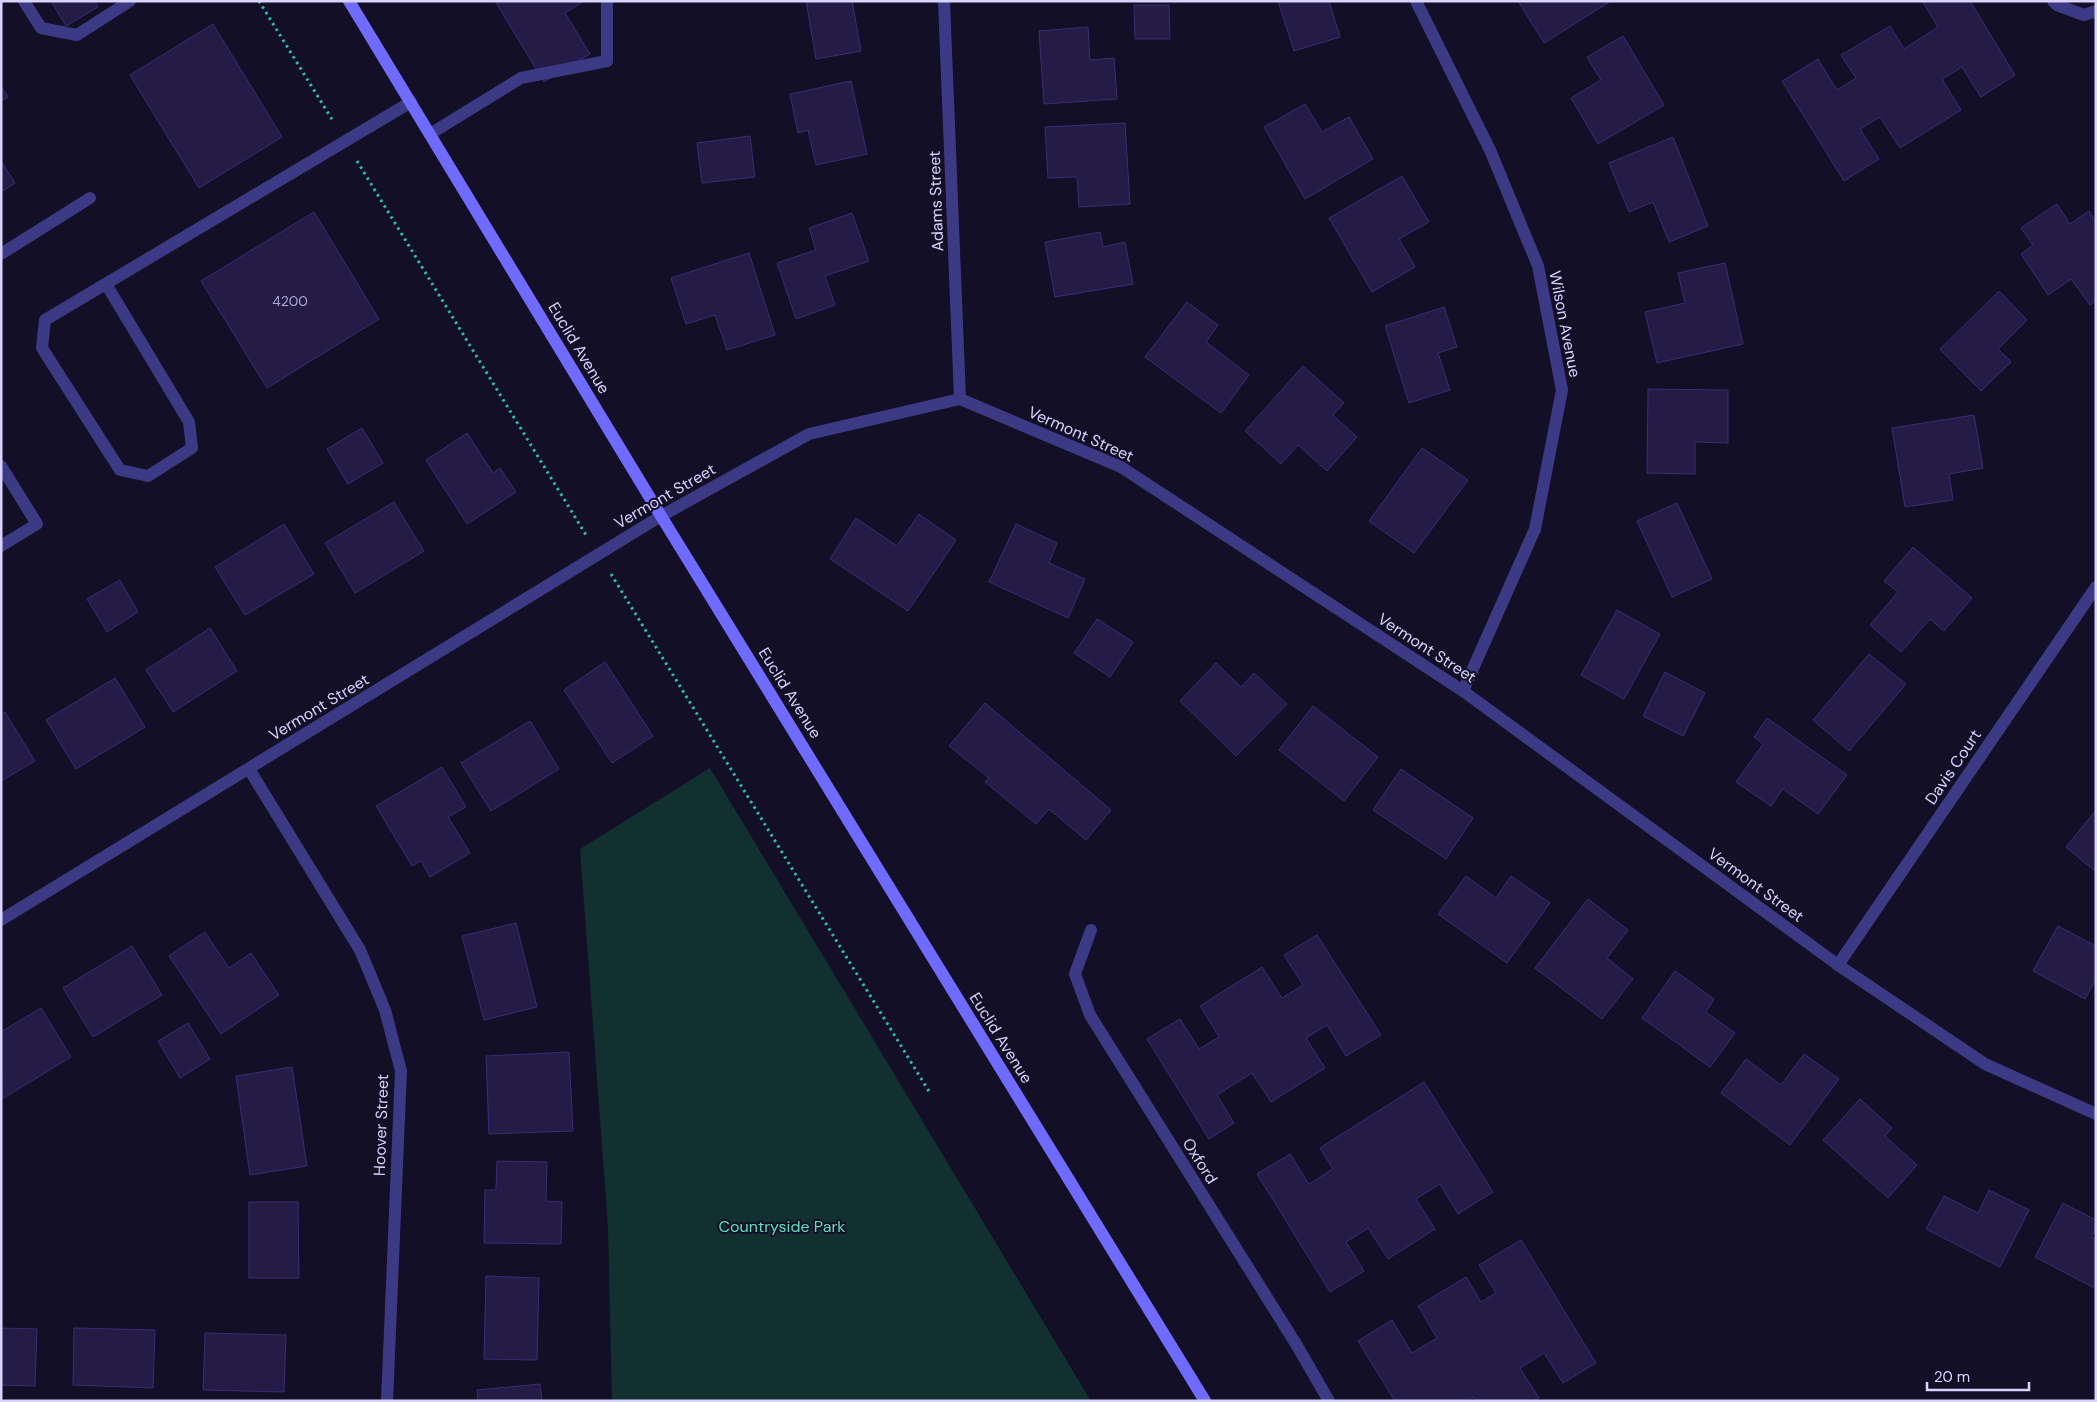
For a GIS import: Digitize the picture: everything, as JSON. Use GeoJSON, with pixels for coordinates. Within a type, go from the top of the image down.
{"type":"FeatureCollection","features":[{"type":"Feature","properties":{"kind":"main road","name":"Euclid Avenue"},"geometry":{"type":"LineString","coordinates":[[349,1],[662,516],[1205,1401]]}},
{"type":"Feature","properties":{"kind":"street"},"geometry":{"type":"LineString","coordinates":[[24,1],[41,28],[77,36],[130,1]]}},
{"type":"Feature","properties":{"kind":"street"},"geometry":{"type":"LineString","coordinates":[[430,134],[521,78],[606,61],[607,1]]}},
{"type":"Feature","properties":{"kind":"street","name":"Adams Street"},"geometry":{"type":"LineString","coordinates":[[944,1],[960,399]]}},
{"type":"Feature","properties":{"kind":"street","name":"Wilson Avenue"},"geometry":{"type":"LineString","coordinates":[[1416,1],[1490,150],[1538,266],[1562,390],[1535,529],[1463,691]]}},
{"type":"Feature","properties":{"kind":"street"},"geometry":{"type":"LineString","coordinates":[[2054,1],[2057,5],[2084,15],[2096,11]]}},
{"type":"Feature","properties":{"kind":"street"},"geometry":{"type":"LineString","coordinates":[[106,284],[189,422],[192,448],[148,476],[120,470],[42,348],[45,320],[411,102]]}},
{"type":"Feature","properties":{"kind":"street"},"geometry":{"type":"LineString","coordinates":[[1,254],[90,198]]}},
{"type":"Feature","properties":{"kind":"street","name":"Vermont Street"},"geometry":{"type":"LineString","coordinates":[[1,920],[662,516],[809,434],[960,399],[1121,467],[1463,691],[1838,965],[1985,1064],[2096,1114]]}},
{"type":"Feature","properties":{"kind":"street"},"geometry":{"type":"LineString","coordinates":[[1,466],[37,524],[1,546]]}},
{"type":"Feature","properties":{"kind":"street","name":"Davis Court"},"geometry":{"type":"LineString","coordinates":[[1838,965],[2096,587]]}},
{"type":"Feature","properties":{"kind":"street","name":"Hoover Street"},"geometry":{"type":"LineString","coordinates":[[249,768],[360,950],[386,1010],[401,1071],[387,1401]]}},
{"type":"Feature","properties":{"kind":"street","name":"Oxford"},"geometry":{"type":"LineString","coordinates":[[1091,930],[1075,974],[1090,1015],[1296,1344],[1329,1401]]}},
{"type":"Feature","properties":{"kind":"green space","name":"Countryside Park"},"geometry":{"type":"Polygon","coordinates":[[[710,768],[1091,1401],[612,1401],[608,1227],[580,849],[710,768]]]}},
{"type":"Feature","properties":{"kind":"building"},"geometry":{"type":"Polygon","coordinates":[[[51,1],[95,1],[98,7],[66,26],[51,1]]]}},
{"type":"Feature","properties":{"kind":"building"},"geometry":{"type":"Polygon","coordinates":[[[495,1],[584,1],[565,13],[590,54],[544,82],[495,1]]]}},
{"type":"Feature","properties":{"kind":"building"},"geometry":{"type":"Polygon","coordinates":[[[806,1],[852,1],[861,51],[816,59],[806,1]]]}},
{"type":"Feature","properties":{"kind":"building"},"geometry":{"type":"Polygon","coordinates":[[[1278,1],[1329,1],[1340,37],[1294,51],[1278,1]]]}},
{"type":"Feature","properties":{"kind":"building"},"geometry":{"type":"Polygon","coordinates":[[[1518,1],[1611,1],[1544,43],[1518,1]]]}},
{"type":"Feature","properties":{"kind":"building"},"geometry":{"type":"Polygon","coordinates":[[[1922,1],[1970,1],[2015,75],[1981,97],[1962,67],[1942,79],[1961,110],[1900,148],[1880,117],[1860,129],[1879,159],[1844,181],[1782,81],[1818,59],[1837,90],[1856,78],[1841,55],[1890,26],[1904,49],[1938,27],[1922,1]]]}},
{"type":"Feature","properties":{"kind":"building"},"geometry":{"type":"Polygon","coordinates":[[[1134,5],[1169,5],[1170,39],[1135,39],[1134,5]]]}},
{"type":"Feature","properties":{"kind":"building"},"geometry":{"type":"Polygon","coordinates":[[[213,24],[282,137],[199,188],[130,75],[213,24]]]}},
{"type":"Feature","properties":{"kind":"building"},"geometry":{"type":"Polygon","coordinates":[[[1088,27],[1090,60],[1114,58],[1117,99],[1044,104],[1039,31],[1088,27]]]}},
{"type":"Feature","properties":{"kind":"building"},"geometry":{"type":"Polygon","coordinates":[[[1623,36],[1664,105],[1598,144],[1571,98],[1601,80],[1587,57],[1623,36]]]}},
{"type":"Feature","properties":{"kind":"building"},"geometry":{"type":"Polygon","coordinates":[[[851,81],[867,154],[816,165],[808,130],[798,133],[790,94],[851,81]]]}},
{"type":"Feature","properties":{"kind":"building"},"geometry":{"type":"Polygon","coordinates":[[[1,86],[8,97],[1,101],[1,86]]]}},
{"type":"Feature","properties":{"kind":"building"},"geometry":{"type":"Polygon","coordinates":[[[1305,104],[1322,132],[1349,117],[1373,159],[1305,199],[1264,127],[1305,104]]]}},
{"type":"Feature","properties":{"kind":"building"},"geometry":{"type":"Polygon","coordinates":[[[1125,123],[1130,204],[1079,207],[1077,177],[1048,178],[1045,127],[1125,123]]]}},
{"type":"Feature","properties":{"kind":"building"},"geometry":{"type":"Polygon","coordinates":[[[750,136],[755,177],[702,183],[697,143],[750,136]]]}},
{"type":"Feature","properties":{"kind":"building"},"geometry":{"type":"Polygon","coordinates":[[[1673,137],[1708,226],[1669,242],[1653,202],[1629,212],[1609,163],[1673,137]]]}},
{"type":"Feature","properties":{"kind":"building"},"geometry":{"type":"Polygon","coordinates":[[[1,161],[15,183],[1,192],[1,161]]]}},
{"type":"Feature","properties":{"kind":"building"},"geometry":{"type":"Polygon","coordinates":[[[1402,176],[1429,222],[1399,239],[1415,267],[1372,292],[1329,218],[1402,176]]]}},
{"type":"Feature","properties":{"kind":"building"},"geometry":{"type":"Polygon","coordinates":[[[2057,204],[2070,224],[2089,211],[2096,222],[2096,301],[2090,305],[2071,279],[2048,295],[2021,254],[2033,245],[2021,228],[2057,204]]]}},
{"type":"Feature","properties":{"kind":"building"},"geometry":{"type":"Polygon","coordinates":[[[314,212],[379,319],[267,388],[201,281],[314,212]]]}},
{"type":"Feature","properties":{"kind":"building"},"geometry":{"type":"Polygon","coordinates":[[[852,213],[869,261],[825,276],[835,305],[796,319],[777,263],[816,250],[809,228],[852,213]]]}},
{"type":"Feature","properties":{"kind":"building"},"geometry":{"type":"Polygon","coordinates":[[[1100,232],[1103,247],[1125,242],[1133,284],[1055,297],[1045,242],[1100,232]]]}},
{"type":"Feature","properties":{"kind":"building"},"geometry":{"type":"Polygon","coordinates":[[[749,253],[775,335],[727,350],[715,315],[686,324],[671,278],[749,253]]]}},
{"type":"Feature","properties":{"kind":"building"},"geometry":{"type":"Polygon","coordinates":[[[1725,263],[1743,344],[1657,363],[1645,312],[1685,303],[1678,273],[1725,263]]]}},
{"type":"Feature","properties":{"kind":"building"},"geometry":{"type":"Polygon","coordinates":[[[1999,291],[2027,320],[1998,349],[2011,362],[1981,391],[1940,349],[1999,291]]]}},
{"type":"Feature","properties":{"kind":"building"},"geometry":{"type":"Polygon","coordinates":[[[1187,302],[1218,325],[1206,342],[1249,375],[1221,413],[1145,357],[1187,302]]]}},
{"type":"Feature","properties":{"kind":"building"},"geometry":{"type":"Polygon","coordinates":[[[1444,307],[1457,347],[1438,353],[1450,390],[1409,403],[1385,326],[1444,307]]]}},
{"type":"Feature","properties":{"kind":"building"},"geometry":{"type":"Polygon","coordinates":[[[1303,366],[1344,403],[1333,415],[1357,437],[1327,471],[1298,445],[1281,464],[1245,431],[1303,366]]]}},
{"type":"Feature","properties":{"kind":"building"},"geometry":{"type":"Polygon","coordinates":[[[1648,389],[1728,390],[1728,443],[1695,442],[1695,474],[1647,473],[1648,389]]]}},
{"type":"Feature","properties":{"kind":"building"},"geometry":{"type":"Polygon","coordinates":[[[1974,415],[1983,468],[1949,474],[1953,500],[1905,507],[1892,428],[1974,415]]]}},
{"type":"Feature","properties":{"kind":"building"},"geometry":{"type":"Polygon","coordinates":[[[362,428],[383,463],[348,484],[327,449],[362,428]]]}},
{"type":"Feature","properties":{"kind":"building"},"geometry":{"type":"Polygon","coordinates":[[[467,433],[493,473],[500,468],[516,492],[467,524],[426,460],[467,433]]]}},
{"type":"Feature","properties":{"kind":"building"},"geometry":{"type":"Polygon","coordinates":[[[1422,448],[1468,480],[1414,553],[1369,521],[1422,448]]]}},
{"type":"Feature","properties":{"kind":"building"},"geometry":{"type":"Polygon","coordinates":[[[394,502],[424,551],[355,593],[325,543],[394,502]]]}},
{"type":"Feature","properties":{"kind":"building"},"geometry":{"type":"Polygon","coordinates":[[[1677,503],[1712,579],[1672,597],[1637,521],[1677,503]]]}},
{"type":"Feature","properties":{"kind":"building"},"geometry":{"type":"Polygon","coordinates":[[[919,514],[956,540],[908,611],[830,559],[856,518],[897,546],[919,514]]]}},
{"type":"Feature","properties":{"kind":"building"},"geometry":{"type":"Polygon","coordinates":[[[284,524],[314,574],[245,615],[215,567],[284,524]]]}},
{"type":"Feature","properties":{"kind":"building"},"geometry":{"type":"Polygon","coordinates":[[[1016,524],[1057,543],[1049,563],[1085,579],[1068,618],[989,582],[1016,524]]]}},
{"type":"Feature","properties":{"kind":"building"},"geometry":{"type":"Polygon","coordinates":[[[1913,547],[1972,598],[1944,631],[1930,619],[1901,652],[1870,625],[1898,592],[1884,581],[1913,547]]]}},
{"type":"Feature","properties":{"kind":"building"},"geometry":{"type":"Polygon","coordinates":[[[120,580],[138,612],[107,632],[87,599],[120,580]]]}},
{"type":"Feature","properties":{"kind":"building"},"geometry":{"type":"Polygon","coordinates":[[[1617,610],[1660,634],[1624,699],[1581,675],[1617,610]]]}},
{"type":"Feature","properties":{"kind":"building"},"geometry":{"type":"Polygon","coordinates":[[[1097,619],[1133,642],[1110,677],[1074,653],[1097,619]]]}},
{"type":"Feature","properties":{"kind":"building"},"geometry":{"type":"Polygon","coordinates":[[[210,628],[237,671],[173,712],[146,670],[210,628]]]}},
{"type":"Feature","properties":{"kind":"building"},"geometry":{"type":"Polygon","coordinates":[[[1869,654],[1906,684],[1849,751],[1813,720],[1869,654]]]}},
{"type":"Feature","properties":{"kind":"building"},"geometry":{"type":"Polygon","coordinates":[[[605,662],[653,736],[612,763],[564,690],[605,662]]]}},
{"type":"Feature","properties":{"kind":"building"},"geometry":{"type":"Polygon","coordinates":[[[1216,663],[1241,687],[1254,673],[1287,704],[1236,756],[1180,701],[1216,663]]]}},
{"type":"Feature","properties":{"kind":"building"},"geometry":{"type":"Polygon","coordinates":[[[1665,672],[1705,693],[1683,736],[1643,716],[1665,672]]]}},
{"type":"Feature","properties":{"kind":"building"},"geometry":{"type":"Polygon","coordinates":[[[115,678],[145,727],[76,769],[46,720],[115,678]]]}},
{"type":"Feature","properties":{"kind":"building"},"geometry":{"type":"Polygon","coordinates":[[[985,703],[1111,810],[1086,840],[1049,809],[1036,824],[985,782],[989,778],[949,746],[985,703]]]}},
{"type":"Feature","properties":{"kind":"building"},"geometry":{"type":"Polygon","coordinates":[[[1313,706],[1378,757],[1344,801],[1279,750],[1313,706]]]}},
{"type":"Feature","properties":{"kind":"building"},"geometry":{"type":"Polygon","coordinates":[[[5,712],[35,761],[1,781],[1,714],[5,712]]]}},
{"type":"Feature","properties":{"kind":"building"},"geometry":{"type":"Polygon","coordinates":[[[1767,718],[1847,775],[1818,814],[1783,789],[1771,806],[1736,782],[1763,744],[1754,737],[1767,718]]]}},
{"type":"Feature","properties":{"kind":"building"},"geometry":{"type":"Polygon","coordinates":[[[530,721],[559,769],[491,811],[461,763],[530,721]]]}},
{"type":"Feature","properties":{"kind":"building"},"geometry":{"type":"Polygon","coordinates":[[[442,767],[466,807],[448,817],[470,853],[430,877],[421,861],[412,866],[376,806],[442,767]]]}},
{"type":"Feature","properties":{"kind":"building"},"geometry":{"type":"Polygon","coordinates":[[[1401,769],[1473,818],[1446,859],[1373,810],[1401,769]]]}},
{"type":"Feature","properties":{"kind":"building"},"geometry":{"type":"Polygon","coordinates":[[[2096,810],[2096,872],[2066,847],[2096,810]]]}},
{"type":"Feature","properties":{"kind":"building"},"geometry":{"type":"Polygon","coordinates":[[[1466,876],[1496,898],[1511,876],[1550,903],[1507,963],[1438,914],[1466,876]]]}},
{"type":"Feature","properties":{"kind":"building"},"geometry":{"type":"Polygon","coordinates":[[[1588,899],[1628,930],[1607,958],[1633,979],[1602,1019],[1535,968],[1588,899]]]}},
{"type":"Feature","properties":{"kind":"building"},"geometry":{"type":"Polygon","coordinates":[[[516,923],[537,1007],[484,1020],[462,936],[516,923]]]}},
{"type":"Feature","properties":{"kind":"building"},"geometry":{"type":"Polygon","coordinates":[[[2058,926],[2096,946],[2096,979],[2085,999],[2033,971],[2058,926]]]}},
{"type":"Feature","properties":{"kind":"building"},"geometry":{"type":"Polygon","coordinates":[[[205,932],[229,968],[251,953],[279,995],[221,1034],[169,956],[205,932]]]}},
{"type":"Feature","properties":{"kind":"building"},"geometry":{"type":"Polygon","coordinates":[[[1317,935],[1381,1035],[1346,1056],[1327,1025],[1306,1038],[1325,1068],[1271,1102],[1252,1073],[1217,1095],[1234,1123],[1209,1139],[1147,1039],[1180,1019],[1199,1049],[1219,1037],[1200,1006],[1262,967],[1282,998],[1303,985],[1284,955],[1317,935]]]}},
{"type":"Feature","properties":{"kind":"building"},"geometry":{"type":"Polygon","coordinates":[[[132,946],[162,995],[93,1037],[63,988],[132,946]]]}},
{"type":"Feature","properties":{"kind":"building"},"geometry":{"type":"Polygon","coordinates":[[[1675,971],[1714,999],[1706,1012],[1735,1033],[1710,1067],[1642,1018],[1675,971]]]}},
{"type":"Feature","properties":{"kind":"building"},"geometry":{"type":"Polygon","coordinates":[[[41,1008],[71,1057],[2,1099],[1,1032],[41,1008]]]}},
{"type":"Feature","properties":{"kind":"building"},"geometry":{"type":"Polygon","coordinates":[[[188,1023],[210,1059],[180,1078],[158,1041],[188,1023]]]}},
{"type":"Feature","properties":{"kind":"building"},"geometry":{"type":"Polygon","coordinates":[[[569,1052],[573,1131],[489,1134],[486,1056],[569,1052]]]}},
{"type":"Feature","properties":{"kind":"building"},"geometry":{"type":"Polygon","coordinates":[[[1804,1054],[1839,1079],[1790,1145],[1721,1093],[1746,1059],[1781,1085],[1804,1054]]]}},
{"type":"Feature","properties":{"kind":"building"},"geometry":{"type":"Polygon","coordinates":[[[292,1067],[307,1166],[250,1175],[236,1076],[292,1067]]]}},
{"type":"Feature","properties":{"kind":"building"},"geometry":{"type":"Polygon","coordinates":[[[1424,1082],[1493,1192],[1458,1214],[1440,1184],[1416,1199],[1435,1229],[1388,1259],[1368,1228],[1346,1242],[1364,1271],[1330,1292],[1257,1174],[1290,1154],[1309,1184],[1333,1169],[1320,1148],[1424,1082]]]}},
{"type":"Feature","properties":{"kind":"building"},"geometry":{"type":"Polygon","coordinates":[[[1860,1099],[1892,1128],[1885,1136],[1917,1165],[1888,1198],[1823,1140],[1860,1099]]]}},
{"type":"Feature","properties":{"kind":"building"},"geometry":{"type":"Polygon","coordinates":[[[497,1161],[547,1162],[546,1201],[562,1202],[561,1244],[484,1243],[485,1190],[496,1190],[497,1161]]]}},
{"type":"Feature","properties":{"kind":"building"},"geometry":{"type":"Polygon","coordinates":[[[1989,1190],[2029,1210],[2000,1267],[1926,1229],[1944,1196],[1978,1213],[1989,1190]]]}},
{"type":"Feature","properties":{"kind":"building"},"geometry":{"type":"Polygon","coordinates":[[[249,1202],[298,1202],[299,1278],[249,1278],[249,1202]]]}},
{"type":"Feature","properties":{"kind":"building"},"geometry":{"type":"Polygon","coordinates":[[[2063,1203],[2096,1220],[2096,1228],[2091,1237],[2096,1239],[2096,1289],[2035,1257],[2063,1203]]]}},
{"type":"Feature","properties":{"kind":"building"},"geometry":{"type":"Polygon","coordinates":[[[1521,1240],[1596,1363],[1563,1383],[1544,1353],[1520,1368],[1539,1398],[1534,1401],[1475,1401],[1473,1397],[1466,1401],[1395,1401],[1358,1341],[1392,1320],[1412,1353],[1437,1338],[1418,1306],[1466,1277],[1481,1302],[1496,1293],[1479,1265],[1521,1240]]]}},
{"type":"Feature","properties":{"kind":"building"},"geometry":{"type":"Polygon","coordinates":[[[486,1276],[539,1278],[537,1360],[484,1359],[486,1276]]]}},
{"type":"Feature","properties":{"kind":"building"},"geometry":{"type":"Polygon","coordinates":[[[1,1328],[37,1329],[35,1386],[1,1385],[1,1328]]]}},
{"type":"Feature","properties":{"kind":"building"},"geometry":{"type":"Polygon","coordinates":[[[74,1328],[155,1330],[153,1388],[73,1385],[74,1328]]]}},
{"type":"Feature","properties":{"kind":"building"},"geometry":{"type":"Polygon","coordinates":[[[205,1333],[286,1335],[284,1392],[203,1390],[205,1333]]]}},
{"type":"Feature","properties":{"kind":"building"},"geometry":{"type":"Polygon","coordinates":[[[540,1384],[542,1401],[478,1401],[477,1390],[540,1384]]]}}]}
